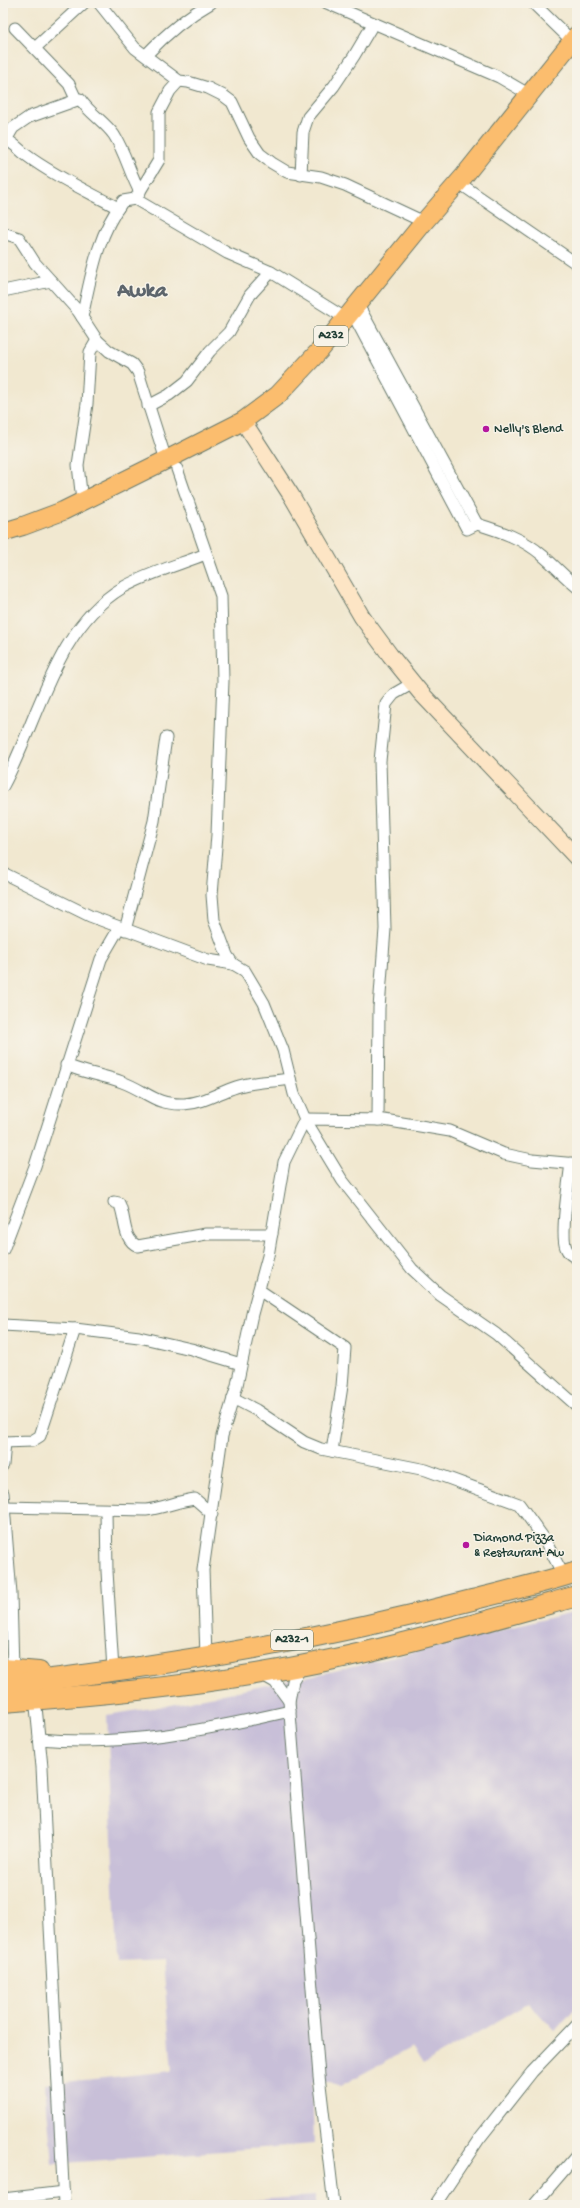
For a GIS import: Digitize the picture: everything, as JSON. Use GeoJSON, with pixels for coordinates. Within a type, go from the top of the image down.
{"type":"FeatureCollection","features":[{"type":"Feature","properties":{"kind":"highway","name":"A232-1"},"geometry":{"type":"LineString","coordinates":[[6,1675],[78,1675],[206,1656],[394,1620],[571,1574]]}},
{"type":"Feature","properties":{"kind":"highway","name":"A232-1"},"geometry":{"type":"LineString","coordinates":[[3,1702],[80,1697],[302,1666],[409,1641],[577,1596]]}},
{"type":"Feature","properties":{"kind":"highway"},"geometry":{"type":"LineString","coordinates":[[3,1715],[80,1697]]}},
{"type":"Feature","properties":{"kind":"main road","name":"A232"},"geometry":{"type":"LineString","coordinates":[[355,317],[424,222],[575,42]]}},
{"type":"Feature","properties":{"kind":"main road","name":"A232"},"geometry":{"type":"LineString","coordinates":[[3,541],[30,534],[94,508],[172,464],[245,427],[355,317],[465,187],[575,42]]}},
{"type":"Feature","properties":{"kind":"main road","name":"A232"},"geometry":{"type":"LineString","coordinates":[[3,532],[63,511],[82,501],[172,464]]}},
{"type":"Feature","properties":{"kind":"street"},"geometry":{"type":"LineString","coordinates":[[36,48],[84,3]]}},
{"type":"Feature","properties":{"kind":"street"},"geometry":{"type":"LineString","coordinates":[[99,3],[135,48],[179,81],[188,82],[224,96],[232,102],[249,138],[260,154],[287,172],[321,177],[345,185],[424,222]]}},
{"type":"Feature","properties":{"kind":"street"},"geometry":{"type":"LineString","coordinates":[[146,55],[169,32],[189,16],[211,3]]}},
{"type":"Feature","properties":{"kind":"street"},"geometry":{"type":"LineString","coordinates":[[328,3],[373,24],[499,77],[530,95]]}},
{"type":"Feature","properties":{"kind":"street"},"geometry":{"type":"LineString","coordinates":[[533,3],[575,42]]}},
{"type":"Feature","properties":{"kind":"street"},"geometry":{"type":"LineString","coordinates":[[301,175],[303,132],[308,117],[334,86],[373,24]]}},
{"type":"Feature","properties":{"kind":"street"},"geometry":{"type":"LineString","coordinates":[[15,28],[36,48],[69,84],[76,99]]}},
{"type":"Feature","properties":{"kind":"street"},"geometry":{"type":"LineString","coordinates":[[82,317],[89,283],[106,228],[123,201],[138,195],[160,160],[159,112],[170,91],[179,81]]}},
{"type":"Feature","properties":{"kind":"street"},"geometry":{"type":"LineString","coordinates":[[118,208],[33,159],[4,140],[13,128],[29,117],[76,99],[80,99],[85,106],[105,123],[115,136],[138,195],[227,253],[271,272],[355,317],[472,527],[499,531],[524,543],[542,554],[577,587]]}},
{"type":"Feature","properties":{"kind":"street"},"geometry":{"type":"LineString","coordinates":[[465,187],[577,264]]}},
{"type":"Feature","properties":{"kind":"street"},"geometry":{"type":"LineString","coordinates":[[3,233],[19,238],[35,263],[43,269],[51,281],[82,317],[97,340],[109,351],[132,364],[138,372],[148,406],[172,464],[221,596],[223,621],[218,835],[212,895],[214,920],[227,955],[233,964]]}},
{"type":"Feature","properties":{"kind":"street"},"geometry":{"type":"LineString","coordinates":[[148,406],[169,395],[187,381],[210,351],[229,332],[250,295],[271,272]]}},
{"type":"Feature","properties":{"kind":"street"},"geometry":{"type":"LineString","coordinates":[[3,291],[51,281]]}},
{"type":"Feature","properties":{"kind":"street"},"geometry":{"type":"LineString","coordinates":[[82,501],[78,465],[87,404],[90,352],[97,340]]}},
{"type":"Feature","properties":{"kind":"street"},"geometry":{"type":"LineString","coordinates":[[245,427],[291,495],[362,617],[413,683],[489,767],[577,858]]}},
{"type":"Feature","properties":{"kind":"street"},"geometry":{"type":"LineString","coordinates":[[3,786],[17,760],[46,689],[69,642],[88,616],[120,589],[145,577],[206,554]]}},
{"type":"Feature","properties":{"kind":"street"},"geometry":{"type":"LineString","coordinates":[[378,1120],[379,1008],[385,929],[380,761],[386,704],[394,694],[413,683]]}},
{"type":"Feature","properties":{"kind":"street"},"geometry":{"type":"LineString","coordinates":[[3,1250],[35,1166],[101,959],[122,929],[154,821],[166,738]]}},
{"type":"Feature","properties":{"kind":"street"},"geometry":{"type":"LineString","coordinates":[[3,873],[90,916],[122,929],[208,960],[233,964],[245,971],[264,1003],[283,1050],[290,1079],[305,1119],[342,1180],[412,1269],[440,1295],[496,1334],[577,1406]]}},
{"type":"Feature","properties":{"kind":"street"},"geometry":{"type":"LineString","coordinates":[[66,1065],[122,1082],[138,1089],[151,1099],[172,1103],[201,1101],[237,1087],[290,1079]]}},
{"type":"Feature","properties":{"kind":"street"},"geometry":{"type":"LineString","coordinates":[[305,1119],[378,1120],[450,1131],[504,1154],[532,1160],[574,1164],[564,1232],[565,1246],[569,1253],[577,1258]]}},
{"type":"Feature","properties":{"kind":"street"},"geometry":{"type":"LineString","coordinates":[[206,1656],[203,1570],[222,1436],[233,1398],[272,1234],[284,1162],[305,1119]]}},
{"type":"Feature","properties":{"kind":"street"},"geometry":{"type":"LineString","coordinates":[[114,1202],[119,1203],[122,1208],[127,1235],[134,1244],[138,1246],[206,1234],[272,1234]]}},
{"type":"Feature","properties":{"kind":"street"},"geometry":{"type":"LineString","coordinates":[[259,1290],[345,1348],[342,1386],[332,1451]]}},
{"type":"Feature","properties":{"kind":"street"},"geometry":{"type":"LineString","coordinates":[[3,1325],[75,1329],[139,1337],[191,1349],[241,1364]]}},
{"type":"Feature","properties":{"kind":"street"},"geometry":{"type":"LineString","coordinates":[[3,1465],[4,1442],[32,1441],[40,1436],[75,1329]]}},
{"type":"Feature","properties":{"kind":"street"},"geometry":{"type":"LineString","coordinates":[[233,1398],[256,1410],[304,1442],[321,1450],[426,1470],[519,1504],[571,1574]]}},
{"type":"Feature","properties":{"kind":"street"},"geometry":{"type":"LineString","coordinates":[[3,1493],[11,1594],[6,1675]]}},
{"type":"Feature","properties":{"kind":"street"},"geometry":{"type":"LineString","coordinates":[[4,1507],[146,1510],[160,1508],[179,1501],[195,1499],[212,1514]]}},
{"type":"Feature","properties":{"kind":"street"},"geometry":{"type":"LineString","coordinates":[[106,1510],[107,1572],[113,1670]]}},
{"type":"Feature","properties":{"kind":"street"},"geometry":{"type":"LineString","coordinates":[[302,1666],[293,1681],[290,1706],[319,2076],[334,2205]]}},
{"type":"Feature","properties":{"kind":"street"},"geometry":{"type":"LineString","coordinates":[[258,1673],[275,1682],[290,1706]]}},
{"type":"Feature","properties":{"kind":"street"},"geometry":{"type":"LineString","coordinates":[[39,1739],[100,1742],[156,1738],[290,1706]]}},
{"type":"Feature","properties":{"kind":"street"},"geometry":{"type":"LineString","coordinates":[[36,1707],[49,1886],[64,2205]]}},
{"type":"Feature","properties":{"kind":"street"},"geometry":{"type":"LineString","coordinates":[[435,2205],[479,2139],[532,2072],[576,2027]]}},
{"type":"Feature","properties":{"kind":"street"},"geometry":{"type":"LineString","coordinates":[[534,2205],[577,2155]]}},
{"type":"Feature","properties":{"kind":"street"},"geometry":{"type":"LineString","coordinates":[[3,2199],[64,2192]]}},
{"type":"Feature","properties":{"kind":"shaded area"},"geometry":{"type":"Polygon","coordinates":[[[577,1611],[577,2006],[555,2031],[529,2003],[423,2064],[412,2047],[340,2086],[330,2082],[312,2082],[314,2144],[52,2164],[45,2084],[172,2071],[163,1962],[117,1964],[107,1715],[171,1705],[353,1667],[577,1611]]]}},
{"type":"Feature","properties":{"kind":"shaded area"},"geometry":{"type":"Polygon","coordinates":[[[316,2196],[316,2205],[178,2205],[316,2196]]]}},
{"type":"Feature","properties":{"kind":"place","name":"Nelly's Blend"},"geometry":{"type":"Point","coordinates":[486,429]}},
{"type":"Feature","properties":{"kind":"place","name":"Diamond Pizza & Restaurant Aw"},"geometry":{"type":"Point","coordinates":[466,1545]}},
{"type":"Feature","properties":{"kind":"district","name":"Awka"},"geometry":{"type":"Point","coordinates":[142,292]}}]}
